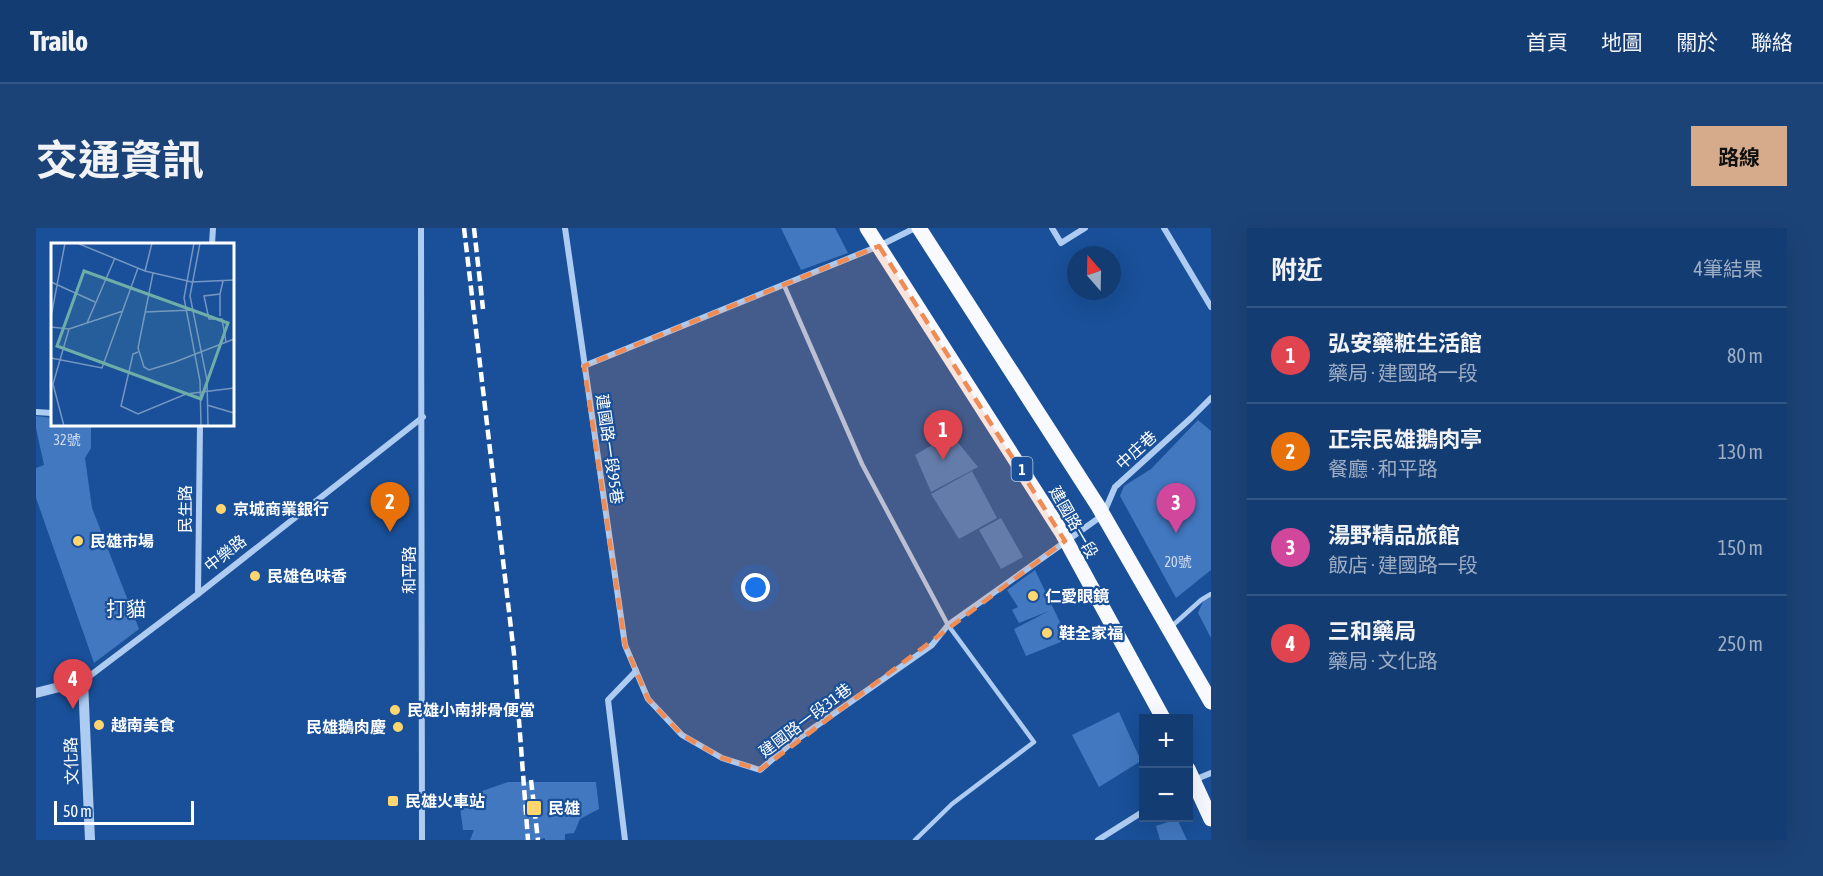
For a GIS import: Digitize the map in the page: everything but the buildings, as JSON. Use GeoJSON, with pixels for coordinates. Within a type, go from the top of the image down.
{"type":"FeatureCollection","features":[{"type":"Feature","properties":{"kind":"main road","name":"建國路一段"},"geometry":{"type":"LineString","coordinates":[[867,228],[1062,533],[1161,714]]}},
{"type":"Feature","properties":{"kind":"main road","name":"建國路一段"},"geometry":{"type":"LineString","coordinates":[[917,228],[1103,515],[1209,692]]}},
{"type":"Feature","properties":{"kind":"main road"},"geometry":{"type":"LineString","coordinates":[[1193,784],[1211,819]]}},
{"type":"Feature","properties":{"kind":"street"},"geometry":{"type":"LineString","coordinates":[[212,243],[213,228]]}},
{"type":"Feature","properties":{"kind":"street","name":"和平路"},"geometry":{"type":"LineString","coordinates":[[421,228],[422,840]]}},
{"type":"Feature","properties":{"kind":"street","name":"建國路一段95巷"},"geometry":{"type":"LineString","coordinates":[[565,228],[625,645],[636,671]]}},
{"type":"Feature","properties":{"kind":"street"},"geometry":{"type":"LineString","coordinates":[[584,366],[879,246],[917,228]]}},
{"type":"Feature","properties":{"kind":"street"},"geometry":{"type":"LineString","coordinates":[[1052,228],[1061,243],[1085,228]]}},
{"type":"Feature","properties":{"kind":"street"},"geometry":{"type":"LineString","coordinates":[[1164,228],[1211,306]]}},
{"type":"Feature","properties":{"kind":"street","name":"中庄巷"},"geometry":{"type":"LineString","coordinates":[[1103,515],[1115,487],[1211,398]]}},
{"type":"Feature","properties":{"kind":"street"},"geometry":{"type":"LineString","coordinates":[[36,412],[51,413]]}},
{"type":"Feature","properties":{"kind":"street","name":"中樂路"},"geometry":{"type":"LineString","coordinates":[[36,693],[83,681],[198,594],[423,417]]}},
{"type":"Feature","properties":{"kind":"street","name":"民生路"},"geometry":{"type":"LineString","coordinates":[[198,594],[200,426]]}},
{"type":"Feature","properties":{"kind":"street","name":"建國路一段31巷"},"geometry":{"type":"LineString","coordinates":[[636,671],[648,699],[682,735],[722,758],[760,771],[789,745],[932,645],[948,625],[1103,515]]}},
{"type":"Feature","properties":{"kind":"street"},"geometry":{"type":"LineString","coordinates":[[626,840],[608,700],[636,671]]}},
{"type":"Feature","properties":{"kind":"street","name":"文化路"},"geometry":{"type":"LineString","coordinates":[[83,681],[90,840]]}},
{"type":"Feature","properties":{"kind":"street"},"geometry":{"type":"LineString","coordinates":[[1193,777],[1211,773]]}},
{"type":"Feature","properties":{"kind":"street"},"geometry":{"type":"LineString","coordinates":[[1098,840],[1139,814]]}},
{"type":"Feature","properties":{"kind":"lane"},"geometry":{"type":"LineString","coordinates":[[784,285],[862,464],[948,625],[1034,742],[952,804],[915,840]]}},
{"type":"Feature","properties":{"kind":"lane"},"geometry":{"type":"LineString","coordinates":[[1170,628],[1211,594]]}},
{"type":"Feature","properties":{"kind":"highlighted area"},"geometry":{"type":"Polygon","coordinates":[[[879,246],[1065,541],[760,770],[722,758],[682,735],[648,699],[625,645],[584,366],[879,246]]]}},
{"type":"Feature","properties":{"kind":"railway"},"geometry":{"type":"LineString","coordinates":[[464,228],[514,654],[528,840]]}},
{"type":"Feature","properties":{"kind":"railway"},"geometry":{"type":"LineString","coordinates":[[474,228],[483,309]]}},
{"type":"Feature","properties":{"kind":"railway"},"geometry":{"type":"LineString","coordinates":[[531,780],[538,840]]}},
{"type":"Feature","properties":{"kind":"place","name":"弘安藥粧生活館"},"geometry":{"type":"Point","coordinates":[943,460]}},
{"type":"Feature","properties":{"kind":"place","name":"京城商業銀行"},"geometry":{"type":"Point","coordinates":[221,509]}},
{"type":"Feature","properties":{"kind":"place","name":"正宗民雄鵝肉亭"},"geometry":{"type":"Point","coordinates":[390,532]}},
{"type":"Feature","properties":{"kind":"place","name":"湯野精品旅館"},"geometry":{"type":"Point","coordinates":[1176,533]}},
{"type":"Feature","properties":{"kind":"place","name":"民雄市場"},"geometry":{"type":"Point","coordinates":[78,541]}},
{"type":"Feature","properties":{"kind":"place","name":"民雄色味香"},"geometry":{"type":"Point","coordinates":[255,576]}},
{"type":"Feature","properties":{"kind":"place","name":"仁愛眼鏡"},"geometry":{"type":"Point","coordinates":[1033,596]}},
{"type":"Feature","properties":{"kind":"place","name":"鞋全家福"},"geometry":{"type":"Point","coordinates":[1047,633]}},
{"type":"Feature","properties":{"kind":"place","name":"三和藥局"},"geometry":{"type":"Point","coordinates":[73,709]}},
{"type":"Feature","properties":{"kind":"place","name":"民雄小南排骨便當"},"geometry":{"type":"Point","coordinates":[395,710]}},
{"type":"Feature","properties":{"kind":"place","name":"越南美食"},"geometry":{"type":"Point","coordinates":[99,725]}},
{"type":"Feature","properties":{"kind":"place","name":"民雄鵝肉慶"},"geometry":{"type":"Point","coordinates":[398,727]}},
{"type":"Feature","properties":{"kind":"place","name":"民雄火車站"},"geometry":{"type":"Point","coordinates":[393,801]}},
{"type":"Feature","properties":{"kind":"place","name":"民雄"},"geometry":{"type":"Point","coordinates":[534,808]}},
{"type":"Feature","properties":{"kind":"district","name":"打貓"},"geometry":{"type":"Point","coordinates":[126,608]}}]}
